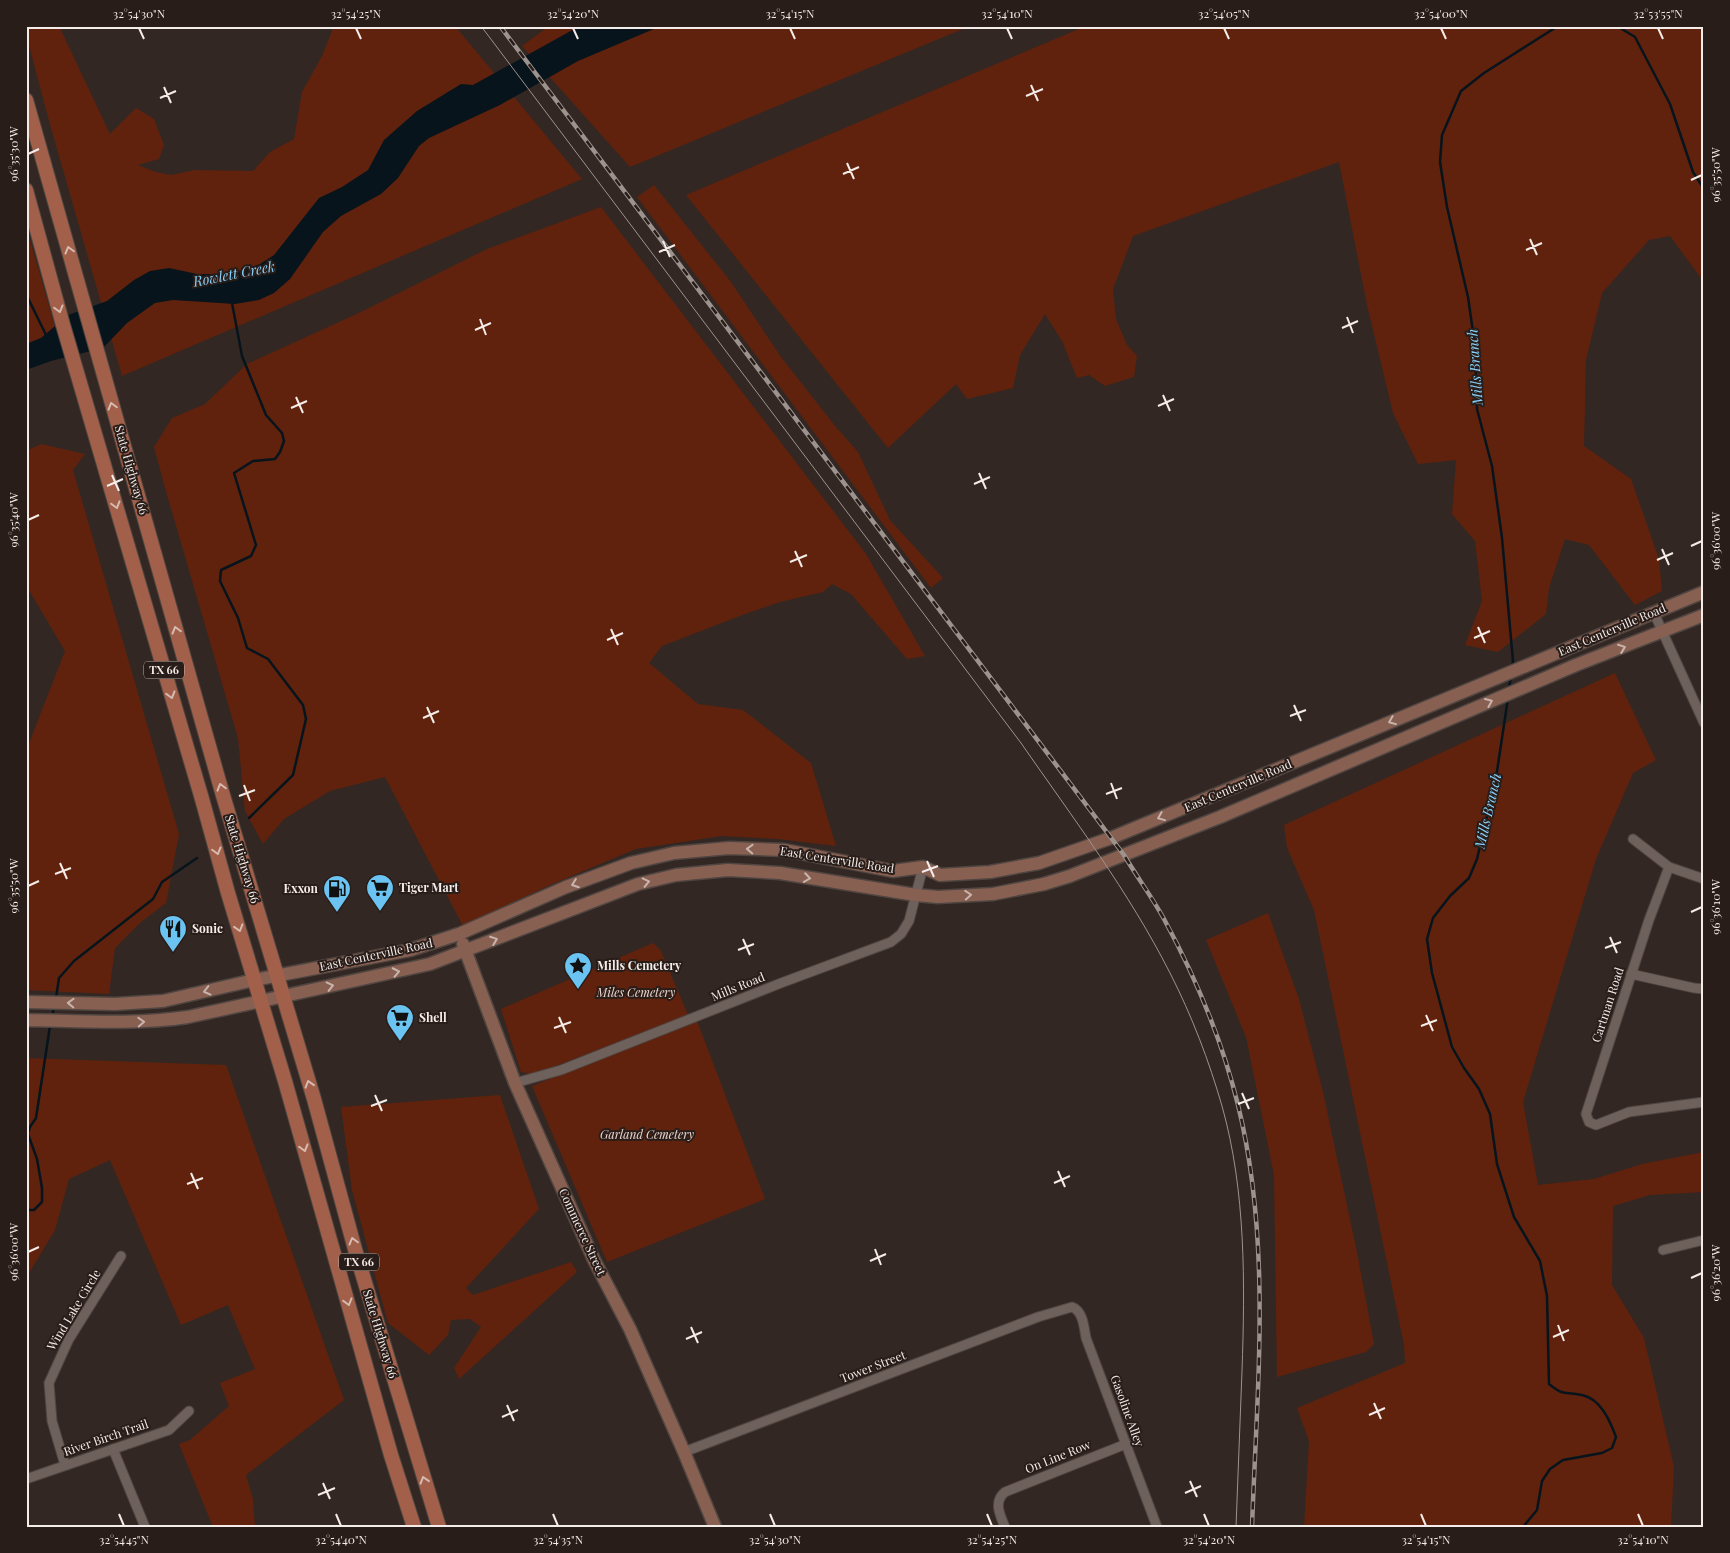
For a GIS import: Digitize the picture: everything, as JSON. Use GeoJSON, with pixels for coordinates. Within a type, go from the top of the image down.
{"type":"FeatureCollection","features":[{"type":"Feature","properties":{"kind":"main road","name":"State Highway 66"},"geometry":{"type":"LineString","coordinates":[[26,100],[222,792],[314,1099],[356,1252],[439,1527]]}},
{"type":"Feature","properties":{"kind":"main road","name":"State Highway 66"},"geometry":{"type":"LineString","coordinates":[[27,192],[102,458],[254,980],[288,1090],[391,1455],[414,1527]]}},
{"type":"Feature","properties":{"kind":"main road","name":"East Centerville Road"},"geometry":{"type":"LineString","coordinates":[[26,1002],[115,1004],[162,1001],[277,975],[410,950],[459,934],[566,887],[631,863],[674,853],[729,848],[784,850],[893,871],[923,867],[940,875],[990,872],[1039,863],[1075,852],[1704,592]]}},
{"type":"Feature","properties":{"kind":"main road","name":"East Centerville Road"},"geometry":{"type":"LineString","coordinates":[[26,1020],[114,1022],[174,1019],[430,964],[638,884],[676,875],[728,870],[780,873],[938,897],[992,894],[1044,884],[1070,876],[1220,817],[1576,665],[1704,615]]}},
{"type":"Feature","properties":{"kind":"main road"},"geometry":{"type":"LineString","coordinates":[[1369,731],[1378,750]]}},
{"type":"Feature","properties":{"kind":"main road"},"geometry":{"type":"LineString","coordinates":[[1212,796],[1220,817]]}},
{"type":"Feature","properties":{"kind":"main road"},"geometry":{"type":"LineString","coordinates":[[1012,869],[1022,889]]}},
{"type":"Feature","properties":{"kind":"main road","name":"Commerce Street"},"geometry":{"type":"LineString","coordinates":[[459,934],[515,1083],[594,1260],[630,1329],[684,1452],[714,1527]]}},
{"type":"Feature","properties":{"kind":"street"},"geometry":{"type":"LineString","coordinates":[[1654,613],[1704,723]]}},
{"type":"Feature","properties":{"kind":"street"},"geometry":{"type":"LineString","coordinates":[[1633,839],[1669,867],[1704,879]]}},
{"type":"Feature","properties":{"kind":"street","name":"Mills Road"},"geometry":{"type":"LineString","coordinates":[[515,1083],[561,1070],[781,983],[891,942],[900,934],[909,921],[923,867]]}},
{"type":"Feature","properties":{"kind":"street","name":"Cartman Road"},"geometry":{"type":"LineString","coordinates":[[1669,867],[1649,920],[1586,1114],[1589,1122],[1596,1125],[1629,1112],[1704,1102]]}},
{"type":"Feature","properties":{"kind":"street"},"geometry":{"type":"LineString","coordinates":[[1631,974],[1704,989]]}},
{"type":"Feature","properties":{"kind":"street"},"geometry":{"type":"LineString","coordinates":[[1663,1250],[1704,1240]]}},
{"type":"Feature","properties":{"kind":"street","name":"Wind Lake Circle"},"geometry":{"type":"LineString","coordinates":[[65,1465],[52,1421],[48,1383],[69,1338],[121,1256]]}},
{"type":"Feature","properties":{"kind":"street","name":"Tower Street"},"geometry":{"type":"LineString","coordinates":[[684,1452],[1028,1321],[1072,1307]]}},
{"type":"Feature","properties":{"kind":"street","name":"Gasoline Alley"},"geometry":{"type":"LineString","coordinates":[[1072,1307],[1080,1313],[1086,1338],[1157,1527]]}},
{"type":"Feature","properties":{"kind":"street","name":"River Birch Trail"},"geometry":{"type":"LineString","coordinates":[[26,1479],[169,1430],[188,1411]]}},
{"type":"Feature","properties":{"kind":"street","name":"On Line Row"},"geometry":{"type":"LineString","coordinates":[[1005,1527],[998,1509],[1000,1496],[1004,1492],[1126,1444]]}},
{"type":"Feature","properties":{"kind":"street"},"geometry":{"type":"LineString","coordinates":[[114,1449],[145,1527]]}},
{"type":"Feature","properties":{"kind":"green space"},"geometry":{"type":"Polygon","coordinates":[[[26,26],[59,26],[110,134],[136,108],[154,119],[164,145],[159,159],[138,165],[171,175],[195,170],[253,171],[270,152],[294,139],[302,92],[322,56],[334,26],[455,26],[582,179],[122,376],[49,121],[26,34],[26,26]]]}},
{"type":"Feature","properties":{"kind":"green space"},"geometry":{"type":"Polygon","coordinates":[[[549,26],[970,26],[630,167],[522,46],[549,26]]]}},
{"type":"Feature","properties":{"kind":"green space"},"geometry":{"type":"Polygon","coordinates":[[[1086,26],[1704,26],[1704,282],[1670,236],[1649,240],[1602,293],[1586,360],[1584,446],[1631,479],[1659,559],[1662,591],[1635,605],[1589,545],[1565,539],[1549,588],[1546,614],[1498,652],[1465,645],[1482,601],[1475,541],[1452,514],[1456,460],[1418,464],[1393,413],[1367,305],[1339,162],[1133,236],[1113,289],[1116,319],[1127,345],[1137,356],[1134,377],[1105,386],[1089,375],[1077,378],[1062,341],[1045,314],[1020,355],[1013,388],[967,399],[956,384],[888,448],[686,195],[1086,26]]]}},
{"type":"Feature","properties":{"kind":"green space"},"geometry":{"type":"Polygon","coordinates":[[[654,185],[731,282],[781,357],[858,452],[890,520],[943,578],[931,588],[637,197],[654,185]]]}},
{"type":"Feature","properties":{"kind":"green space"},"geometry":{"type":"Polygon","coordinates":[[[601,207],[866,554],[925,656],[907,659],[851,594],[832,584],[823,592],[780,602],[662,646],[649,663],[698,704],[743,710],[811,763],[836,846],[778,839],[722,836],[636,849],[548,886],[463,926],[385,777],[330,791],[284,819],[263,844],[245,811],[238,738],[154,447],[172,418],[205,404],[247,364],[361,312],[487,249],[601,207]]]}},
{"type":"Feature","properties":{"kind":"green space"},"geometry":{"type":"Polygon","coordinates":[[[26,226],[55,327],[41,338],[26,344],[26,226]]]}},
{"type":"Feature","properties":{"kind":"green space"},"geometry":{"type":"Polygon","coordinates":[[[41,444],[85,454],[73,470],[179,834],[166,903],[141,922],[115,948],[109,994],[26,990],[26,751],[65,651],[26,585],[26,451],[41,444]]]}},
{"type":"Feature","properties":{"kind":"green space"},"geometry":{"type":"Polygon","coordinates":[[[1615,673],[1656,760],[1633,773],[1596,859],[1523,1102],[1538,1185],[1594,1179],[1642,1164],[1704,1152],[1704,1192],[1650,1195],[1613,1206],[1612,1285],[1644,1338],[1674,1467],[1671,1527],[1304,1527],[1309,1441],[1297,1408],[1405,1363],[1404,1345],[1314,910],[1287,848],[1284,825],[1615,673]]]}},
{"type":"Feature","properties":{"kind":"green space"},"geometry":{"type":"Polygon","coordinates":[[[1268,913],[1299,999],[1323,1092],[1357,1252],[1374,1344],[1366,1352],[1277,1377],[1274,1175],[1246,1037],[1206,940],[1268,913]]]}},
{"type":"Feature","properties":{"kind":"green space","name":"Miles Cemetery"},"geometry":{"type":"Polygon","coordinates":[[[653,943],[661,951],[688,1015],[548,1069],[531,1074],[521,1072],[501,1009],[653,943]]]}},
{"type":"Feature","properties":{"kind":"green space","name":"Garland Cemetery"},"geometry":{"type":"Polygon","coordinates":[[[697,1021],[765,1199],[607,1262],[532,1086],[697,1021]]]}},
{"type":"Feature","properties":{"kind":"green space"},"geometry":{"type":"Polygon","coordinates":[[[26,1058],[226,1065],[344,1400],[246,1475],[253,1499],[255,1527],[213,1527],[179,1444],[190,1440],[229,1406],[220,1383],[255,1369],[228,1305],[181,1325],[110,1160],[69,1179],[55,1230],[26,1278],[26,1058]]]}},
{"type":"Feature","properties":{"kind":"green space"},"geometry":{"type":"Polygon","coordinates":[[[500,1095],[539,1209],[466,1288],[473,1295],[571,1262],[577,1272],[459,1379],[454,1368],[481,1327],[470,1319],[451,1320],[448,1335],[429,1355],[388,1323],[352,1190],[341,1107],[500,1095]]]}},
{"type":"Feature","properties":{"kind":"water","name":"Rowlett Creek"},"geometry":{"type":"Polygon","coordinates":[[[590,26],[661,26],[578,61],[500,105],[429,138],[419,146],[398,178],[381,194],[341,216],[323,232],[290,279],[274,293],[259,300],[235,304],[173,300],[155,303],[127,323],[103,348],[51,361],[26,370],[26,344],[41,338],[68,315],[107,301],[134,280],[150,271],[169,268],[197,274],[231,274],[260,264],[274,255],[319,198],[342,187],[368,170],[384,140],[417,111],[461,84],[473,85],[576,28],[590,26]]]}},
{"type":"Feature","properties":{"kind":"waterway","name":"Mills Branch"},"geometry":{"type":"LineString","coordinates":[[1512,668],[1513,661],[1502,538],[1492,466],[1477,409],[1475,346],[1468,297],[1447,207],[1440,162],[1442,135],[1461,91],[1484,73],[1558,26]]}},
{"type":"Feature","properties":{"kind":"waterway"},"geometry":{"type":"LineString","coordinates":[[1617,26],[1635,37],[1670,104],[1693,172],[1704,189]]}},
{"type":"Feature","properties":{"kind":"waterway"},"geometry":{"type":"LineString","coordinates":[[26,294],[47,337]]}},
{"type":"Feature","properties":{"kind":"waterway"},"geometry":{"type":"LineString","coordinates":[[232,303],[242,356],[266,415],[282,433],[284,441],[275,459],[253,461],[234,473],[256,545],[251,556],[221,570],[220,581],[238,618],[247,648],[268,659],[303,705],[306,719],[293,775],[249,818]]}},
{"type":"Feature","properties":{"kind":"waterway","name":"Mills Branch"},"geometry":{"type":"LineString","coordinates":[[1509,688],[1511,676]]}},
{"type":"Feature","properties":{"kind":"waterway","name":"Mills Branch"},"geometry":{"type":"LineString","coordinates":[[1508,698],[1496,778],[1477,859],[1469,878],[1450,896],[1433,918],[1427,939],[1432,973],[1452,1047],[1479,1089],[1490,1114],[1497,1164],[1514,1217],[1540,1261],[1547,1296],[1549,1384],[1562,1392],[1589,1397],[1600,1406],[1608,1418],[1616,1437],[1612,1448],[1602,1453],[1563,1460],[1550,1469],[1542,1481],[1537,1510],[1523,1527]]}},
{"type":"Feature","properties":{"kind":"waterway"},"geometry":{"type":"LineString","coordinates":[[56,998],[59,978],[74,961],[153,899],[162,882],[197,858]]}},
{"type":"Feature","properties":{"kind":"waterway"},"geometry":{"type":"LineString","coordinates":[[52,1018],[54,1006]]}},
{"type":"Feature","properties":{"kind":"waterway"},"geometry":{"type":"LineString","coordinates":[[26,1210],[34,1210],[42,1202],[42,1188],[37,1159],[28,1134],[36,1118],[50,1026]]}},
{"type":"Feature","properties":{"kind":"tram line"},"geometry":{"type":"LineString","coordinates":[[481,26],[1021,743],[1119,884],[1170,973],[1193,1022],[1217,1089],[1230,1138],[1240,1204],[1244,1305],[1236,1527]]}},
{"type":"Feature","properties":{"kind":"railway"},"geometry":{"type":"LineString","coordinates":[[500,26],[1124,855],[1176,941],[1216,1033],[1232,1081],[1249,1157],[1259,1262],[1260,1315],[1252,1527]]}},
{"type":"Feature","properties":{"kind":"place","name":"Tiger Mart"},"geometry":{"type":"Point","coordinates":[380,912]}},
{"type":"Feature","properties":{"kind":"place","name":"Exxon"},"geometry":{"type":"Point","coordinates":[337,913]}},
{"type":"Feature","properties":{"kind":"place","name":"Sonic"},"geometry":{"type":"Point","coordinates":[173,953]}},
{"type":"Feature","properties":{"kind":"place","name":"Mills Cemetery"},"geometry":{"type":"Point","coordinates":[578,990]}},
{"type":"Feature","properties":{"kind":"place","name":"Shell"},"geometry":{"type":"Point","coordinates":[400,1042]}}]}
